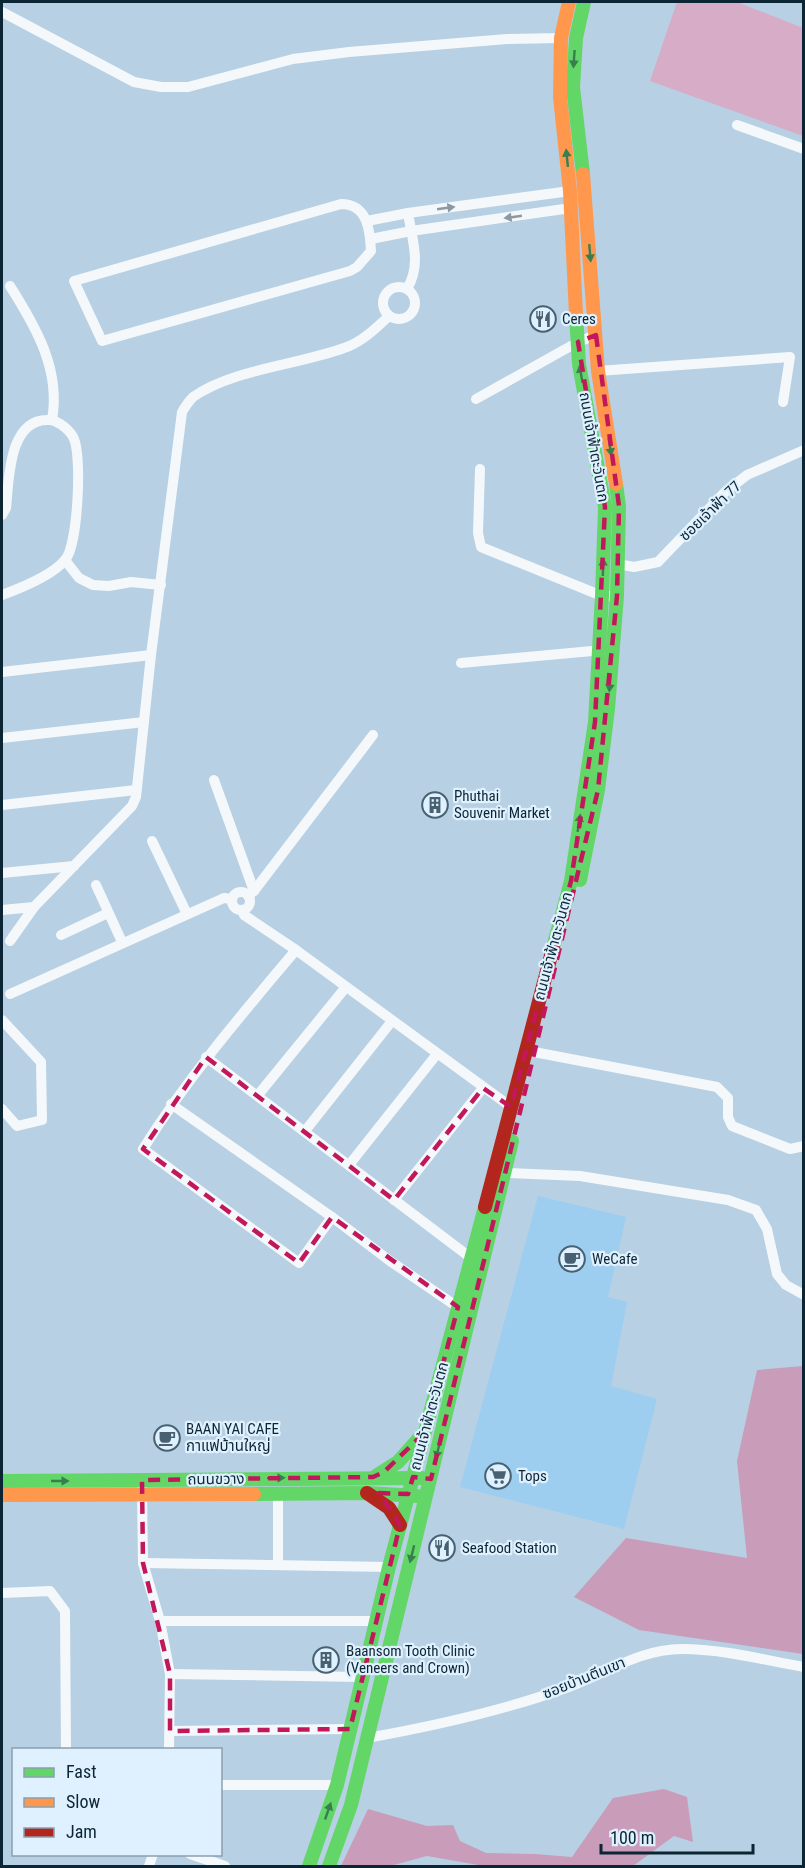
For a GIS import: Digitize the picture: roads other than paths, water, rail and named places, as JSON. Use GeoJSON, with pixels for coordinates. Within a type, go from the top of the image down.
{"type":"FeatureCollection","features":[{"type":"Feature","properties":{"kind":"main road","name":"ถนนเจ้าฟ้าตะวันตก"},"geometry":{"type":"LineString","coordinates":[[309,1866],[337,1785],[389,1567],[425,1432],[505,1173],[518,1107],[584,862],[598,790],[606,650],[602,596],[605,507],[579,364],[570,191],[560,97],[561,38],[569,2]]}},
{"type":"Feature","properties":{"kind":"main road","name":"ถนนเจ้าฟ้าตะวันตก"},"geometry":{"type":"LineString","coordinates":[[329,1866],[351,1805],[431,1479],[464,1311],[471,1258],[571,881],[606,650],[617,596],[619,506],[598,371],[584,187],[573,87],[576,38],[584,2]]}},
{"type":"Feature","properties":{"kind":"main road"},"geometry":{"type":"LineString","coordinates":[[373,1477],[398,1462],[425,1432]]}},
{"type":"Feature","properties":{"kind":"main road","name":"ถนนขวาง"},"geometry":{"type":"LineString","coordinates":[[2,1495],[373,1477],[431,1479]]}},
{"type":"Feature","properties":{"kind":"main road","name":"ถนนขวาง"},"geometry":{"type":"LineString","coordinates":[[2,1481],[278,1493],[367,1492],[426,1497]]}},
{"type":"Feature","properties":{"kind":"main road"},"geometry":{"type":"LineString","coordinates":[[367,1492],[389,1508],[400,1525]]}},
{"type":"Feature","properties":{"kind":"street"},"geometry":{"type":"LineString","coordinates":[[2,12],[134,82],[161,87],[188,87],[293,59],[349,52],[507,39],[561,38]]}},
{"type":"Feature","properties":{"kind":"street"},"geometry":{"type":"LineString","coordinates":[[737,124],[804,150]]}},
{"type":"Feature","properties":{"kind":"street"},"geometry":{"type":"LineString","coordinates":[[367,221],[408,213],[570,191]]}},
{"type":"Feature","properties":{"kind":"street"},"geometry":{"type":"LineString","coordinates":[[341,204],[348,204],[362,212],[367,221],[370,239],[371,251],[357,267],[350,271],[102,341],[74,281],[341,204]]}},
{"type":"Feature","properties":{"kind":"street"},"geometry":{"type":"LineString","coordinates":[[370,239],[571,208]]}},
{"type":"Feature","properties":{"kind":"street"},"geometry":{"type":"LineString","coordinates":[[407,289],[412,281],[416,261],[408,213]]}},
{"type":"Feature","properties":{"kind":"street"},"geometry":{"type":"LineString","coordinates":[[9,286],[30,319],[48,362],[55,385],[52,420]]}},
{"type":"Feature","properties":{"kind":"street"},"geometry":{"type":"LineString","coordinates":[[392,288],[407,289],[415,302],[412,312],[399,319],[389,316],[383,307],[384,296],[392,288]]}},
{"type":"Feature","properties":{"kind":"street"},"geometry":{"type":"LineString","coordinates":[[10,941],[34,907],[132,806],[136,790],[182,412],[191,398],[213,387],[252,373],[347,348],[369,334],[389,316]]}},
{"type":"Feature","properties":{"kind":"street"},"geometry":{"type":"LineString","coordinates":[[476,399],[596,334]]}},
{"type":"Feature","properties":{"kind":"street"},"geometry":{"type":"LineString","coordinates":[[598,371],[790,357],[783,402]]}},
{"type":"Feature","properties":{"kind":"street"},"geometry":{"type":"LineString","coordinates":[[2,515],[6,508],[15,446],[21,433],[32,425],[52,420],[67,429],[74,437],[78,452],[78,490],[72,547],[65,560],[44,576],[2,595]]}},
{"type":"Feature","properties":{"kind":"street","name":"ซอยเจ้าฟ้า 77"},"geometry":{"type":"LineString","coordinates":[[618,564],[634,567],[658,562],[725,492],[747,476],[801,455]]}},
{"type":"Feature","properties":{"kind":"street"},"geometry":{"type":"LineString","coordinates":[[480,469],[478,533],[481,547],[602,596],[617,596]]}},
{"type":"Feature","properties":{"kind":"street"},"geometry":{"type":"LineString","coordinates":[[65,560],[78,578],[93,585],[109,586],[131,582],[161,585]]}},
{"type":"Feature","properties":{"kind":"street"},"geometry":{"type":"LineString","coordinates":[[460,663],[606,650]]}},
{"type":"Feature","properties":{"kind":"street"},"geometry":{"type":"LineString","coordinates":[[2,672],[151,655]]}},
{"type":"Feature","properties":{"kind":"street"},"geometry":{"type":"LineString","coordinates":[[2,738],[144,722]]}},
{"type":"Feature","properties":{"kind":"street"},"geometry":{"type":"LineString","coordinates":[[251,893],[373,735]]}},
{"type":"Feature","properties":{"kind":"street"},"geometry":{"type":"LineString","coordinates":[[214,780],[251,893],[249,905],[242,910]]}},
{"type":"Feature","properties":{"kind":"street"},"geometry":{"type":"LineString","coordinates":[[2,805],[136,790]]}},
{"type":"Feature","properties":{"kind":"street"},"geometry":{"type":"LineString","coordinates":[[152,841],[187,914]]}},
{"type":"Feature","properties":{"kind":"street"},"geometry":{"type":"LineString","coordinates":[[2,873],[74,866]]}},
{"type":"Feature","properties":{"kind":"street"},"geometry":{"type":"LineString","coordinates":[[96,885],[122,942]]}},
{"type":"Feature","properties":{"kind":"street"},"geometry":{"type":"LineString","coordinates":[[10,994],[224,898],[232,899],[239,893],[251,893]]}},
{"type":"Feature","properties":{"kind":"street"},"geometry":{"type":"LineString","coordinates":[[232,899],[233,906],[242,910],[244,915],[296,950],[511,1107]]}},
{"type":"Feature","properties":{"kind":"street"},"geometry":{"type":"LineString","coordinates":[[2,910],[34,907]]}},
{"type":"Feature","properties":{"kind":"street"},"geometry":{"type":"LineString","coordinates":[[60,934],[108,913]]}},
{"type":"Feature","properties":{"kind":"street"},"geometry":{"type":"LineString","coordinates":[[296,950],[206,1057],[171,1104],[143,1149],[298,1263],[332,1217]]}},
{"type":"Feature","properties":{"kind":"street"},"geometry":{"type":"LineString","coordinates":[[258,1095],[346,987]]}},
{"type":"Feature","properties":{"kind":"street"},"geometry":{"type":"LineString","coordinates":[[2,1020],[41,1062],[42,1120],[17,1126],[2,1109]]}},
{"type":"Feature","properties":{"kind":"street"},"geometry":{"type":"LineString","coordinates":[[305,1131],[392,1021]]}},
{"type":"Feature","properties":{"kind":"street"},"geometry":{"type":"LineString","coordinates":[[534,1052],[717,1087],[728,1098],[728,1117],[732,1126],[790,1149],[804,1146]]}},
{"type":"Feature","properties":{"kind":"street"},"geometry":{"type":"LineString","coordinates":[[349,1165],[437,1054]]}},
{"type":"Feature","properties":{"kind":"street"},"geometry":{"type":"LineString","coordinates":[[206,1057],[471,1258]]}},
{"type":"Feature","properties":{"kind":"street"},"geometry":{"type":"LineString","coordinates":[[394,1200],[483,1088]]}},
{"type":"Feature","properties":{"kind":"street"},"geometry":{"type":"LineString","coordinates":[[171,1104],[332,1217],[390,1261],[464,1311]]}},
{"type":"Feature","properties":{"kind":"street"},"geometry":{"type":"LineString","coordinates":[[505,1173],[580,1176],[728,1200],[756,1210],[767,1229],[777,1274],[786,1285],[804,1295]]}},
{"type":"Feature","properties":{"kind":"street"},"geometry":{"type":"LineString","coordinates":[[142,1487],[143,1563],[160,1621],[170,1674],[169,1748]]}},
{"type":"Feature","properties":{"kind":"street"},"geometry":{"type":"LineString","coordinates":[[278,1493],[278,1565]]}},
{"type":"Feature","properties":{"kind":"street"},"geometry":{"type":"LineString","coordinates":[[143,1563],[389,1567]]}},
{"type":"Feature","properties":{"kind":"street"},"geometry":{"type":"LineString","coordinates":[[2,1593],[50,1592],[65,1611],[66,1748]]}},
{"type":"Feature","properties":{"kind":"street"},"geometry":{"type":"LineString","coordinates":[[160,1621],[376,1621]]}},
{"type":"Feature","properties":{"kind":"street","name":"ซอยบ้านตีนเขา"},"geometry":{"type":"LineString","coordinates":[[367,1737],[442,1724],[567,1688],[643,1654],[681,1649],[716,1652],[804,1667]]}},
{"type":"Feature","properties":{"kind":"street"},"geometry":{"type":"LineString","coordinates":[[170,1674],[362,1677]]}},
{"type":"Feature","properties":{"kind":"street"},"geometry":{"type":"LineString","coordinates":[[170,1731],[350,1730]]}},
{"type":"Feature","properties":{"kind":"street"},"geometry":{"type":"LineString","coordinates":[[222,1785],[337,1785]]}},
{"type":"Feature","properties":{"kind":"street"},"geometry":{"type":"LineString","coordinates":[[196,1856],[225,1866]]}},
{"type":"Feature","properties":{"kind":"place","name":"Ceres"},"geometry":{"type":"Point","coordinates":[543,319]}},
{"type":"Feature","properties":{"kind":"place","name":"Phuthai Souvenir Market"},"geometry":{"type":"Point","coordinates":[435,805]}},
{"type":"Feature","properties":{"kind":"place","name":"WeCafe"},"geometry":{"type":"Point","coordinates":[572,1259]}},
{"type":"Feature","properties":{"kind":"place","name":"BAAN YAI CAFE กาแฟบ้านใหญ่"},"geometry":{"type":"Point","coordinates":[167,1438]}},
{"type":"Feature","properties":{"kind":"place","name":"Tops"},"geometry":{"type":"Point","coordinates":[498,1476]}},
{"type":"Feature","properties":{"kind":"place","name":"Seafood Station"},"geometry":{"type":"Point","coordinates":[442,1548]}},
{"type":"Feature","properties":{"kind":"place","name":"Baansom Tooth Clinic (Veneers and Crown)"},"geometry":{"type":"Point","coordinates":[326,1660]}}]}
